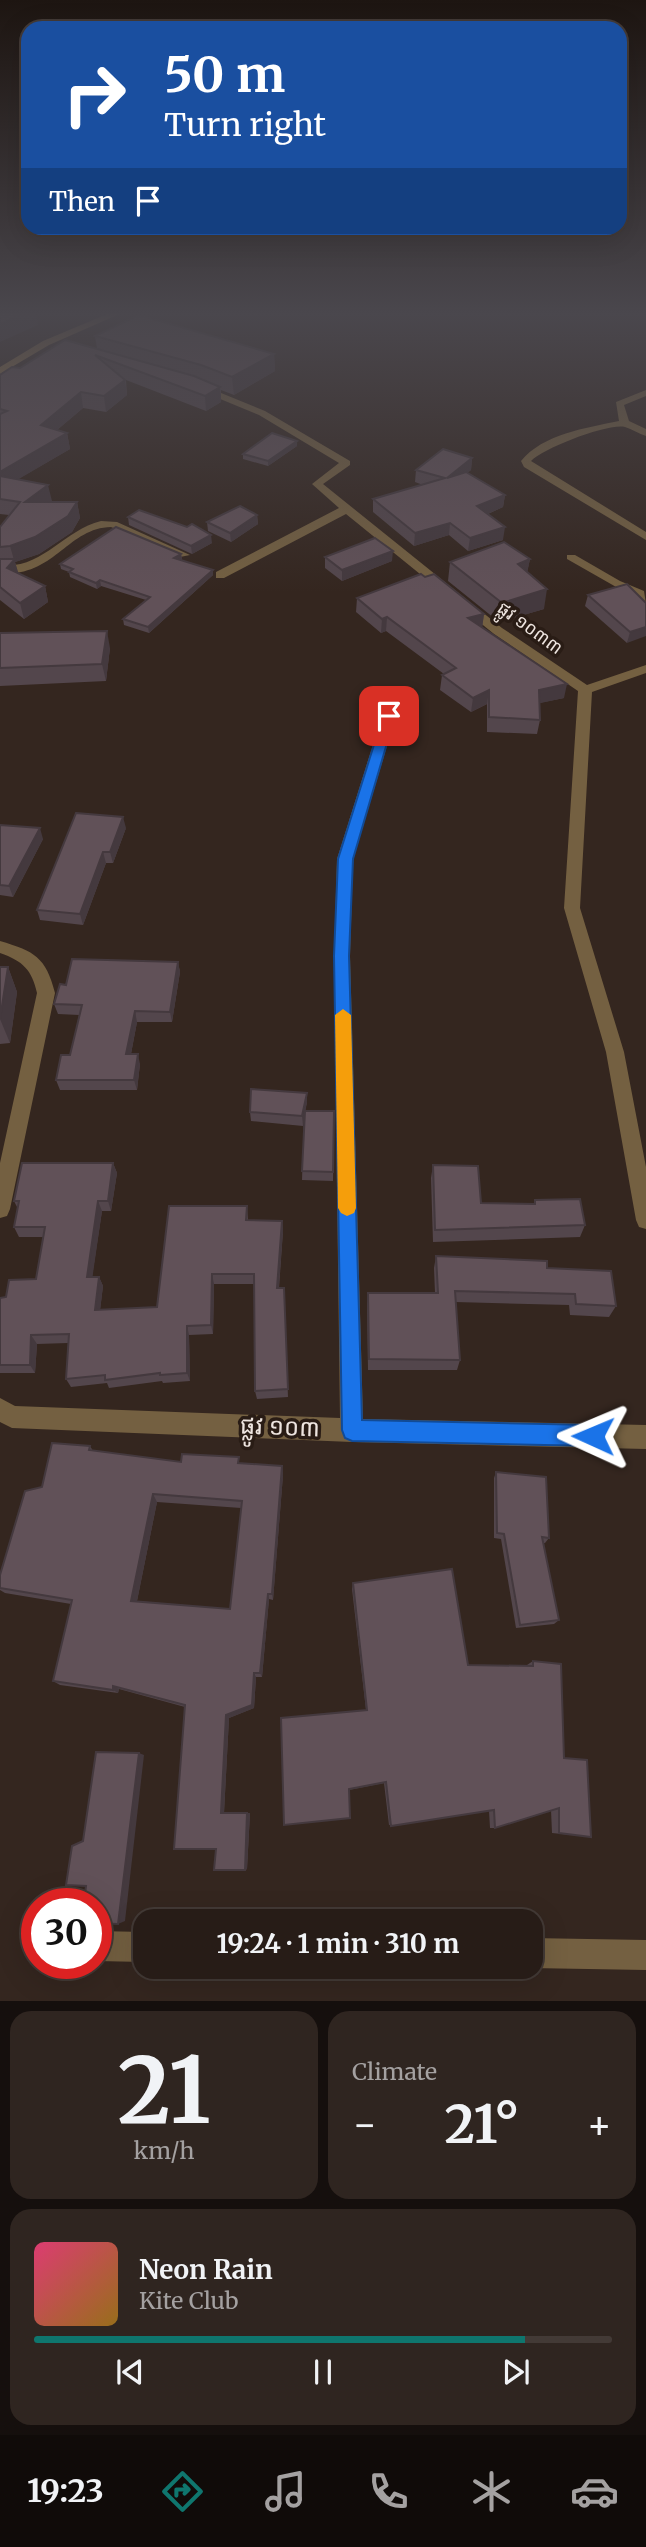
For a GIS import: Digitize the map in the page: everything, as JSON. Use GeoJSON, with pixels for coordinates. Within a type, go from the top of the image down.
{"type":"FeatureCollection","features":[{"type":"Feature","properties":{"kind":"street","name":"ផ្លូវ ១០៣៣"},"geometry":{"type":"LineString","coordinates":[[243,405],[262,413],[346,463],[317,484],[498,631],[584,690]]}},
{"type":"Feature","properties":{"kind":"street"},"geometry":{"type":"LineString","coordinates":[[619,405],[624,423]]}},
{"type":"Feature","properties":{"kind":"street"},"geometry":{"type":"LineString","coordinates":[[646,433],[624,423],[592,430],[539,449],[526,461],[528,466],[646,537]]}},
{"type":"Feature","properties":{"kind":"street"},"geometry":{"type":"LineString","coordinates":[[220,575],[348,508]]}},
{"type":"Feature","properties":{"kind":"street"},"geometry":{"type":"LineString","coordinates":[[0,569],[19,570],[32,566],[97,523],[113,524],[184,555]]}},
{"type":"Feature","properties":{"kind":"street"},"geometry":{"type":"LineString","coordinates":[[571,557],[616,584],[644,593]]}},
{"type":"Feature","properties":{"kind":"street"},"geometry":{"type":"LineString","coordinates":[[646,669],[584,690],[572,908],[615,1052],[646,1220]]}},
{"type":"Feature","properties":{"kind":"street"},"geometry":{"type":"LineString","coordinates":[[352,1430],[342,956],[345,859],[389,716]]}},
{"type":"Feature","properties":{"kind":"street"},"geometry":{"type":"LineString","coordinates":[[0,947],[28,956],[41,972],[46,993],[0,1209]]}},
{"type":"Feature","properties":{"kind":"street","name":"ផ្លូវ ១០៣"},"geometry":{"type":"LineString","coordinates":[[0,1409],[12,1417],[352,1430],[646,1437]]}},
{"type":"Feature","properties":{"kind":"street"},"geometry":{"type":"LineString","coordinates":[[112,1946],[133,1947]]}},
{"type":"Feature","properties":{"kind":"street"},"geometry":{"type":"LineString","coordinates":[[543,1953],[646,1955]]}},
{"type":"Feature","properties":{"kind":"building"},"geometry":{"type":"Polygon","coordinates":[[[0,405],[65,405],[41,425],[67,433],[0,472],[0,414],[7,411],[0,409],[0,405]]]}},
{"type":"Feature","properties":{"kind":"building"},"geometry":{"type":"Polygon","coordinates":[[[272,433],[297,441],[268,461],[243,454],[272,433]]]}},
{"type":"Feature","properties":{"kind":"building"},"geometry":{"type":"Polygon","coordinates":[[[443,449],[472,458],[447,478],[466,472],[505,495],[477,506],[505,527],[470,538],[450,523],[415,533],[373,499],[445,478],[416,470],[443,449]]]}},
{"type":"Feature","properties":{"kind":"building"},"geometry":{"type":"Polygon","coordinates":[[[0,476],[48,485],[25,502],[77,502],[68,516],[35,537],[0,547],[0,527],[20,502],[0,499],[0,476]]]}},
{"type":"Feature","properties":{"kind":"building"},"geometry":{"type":"Polygon","coordinates":[[[240,506],[257,515],[230,533],[207,522],[240,506]]]}},
{"type":"Feature","properties":{"kind":"building"},"geometry":{"type":"Polygon","coordinates":[[[139,510],[187,527],[192,524],[211,535],[191,546],[128,517],[139,510]]]}},
{"type":"Feature","properties":{"kind":"building"},"geometry":{"type":"Polygon","coordinates":[[[116,527],[181,554],[174,558],[213,570],[148,627],[123,619],[150,597],[100,580],[96,583],[69,572],[73,569],[60,564],[116,527]]]}},
{"type":"Feature","properties":{"kind":"building"},"geometry":{"type":"Polygon","coordinates":[[[375,538],[393,551],[342,570],[325,557],[375,538]]]}},
{"type":"Feature","properties":{"kind":"building"},"geometry":{"type":"Polygon","coordinates":[[[504,542],[530,559],[518,564],[547,589],[502,603],[450,562],[504,542]]]}},
{"type":"Feature","properties":{"kind":"building"},"geometry":{"type":"Polygon","coordinates":[[[0,559],[15,559],[7,568],[45,586],[20,603],[0,587],[0,559]]]}},
{"type":"Feature","properties":{"kind":"building"},"geometry":{"type":"Polygon","coordinates":[[[421,574],[425,577],[434,574],[484,614],[468,618],[567,684],[539,690],[540,720],[489,717],[489,690],[473,698],[442,675],[456,668],[387,617],[382,619],[357,598],[421,574]]]}},
{"type":"Feature","properties":{"kind":"building"},"geometry":{"type":"Polygon","coordinates":[[[627,584],[646,603],[646,627],[630,632],[588,595],[627,584]]]}},
{"type":"Feature","properties":{"kind":"building"},"geometry":{"type":"Polygon","coordinates":[[[107,631],[102,664],[0,668],[0,633],[107,631]]]}},
{"type":"Feature","properties":{"kind":"building"},"geometry":{"type":"Polygon","coordinates":[[[76,813],[123,817],[110,852],[103,852],[80,914],[37,910],[76,813]]]}},
{"type":"Feature","properties":{"kind":"building"},"geometry":{"type":"Polygon","coordinates":[[[0,825],[40,828],[9,886],[0,885],[0,825]]]}},
{"type":"Feature","properties":{"kind":"building"},"geometry":{"type":"Polygon","coordinates":[[[72,959],[178,962],[170,1012],[135,1011],[126,1054],[138,1054],[134,1080],[56,1080],[61,1055],[70,1055],[82,1005],[54,1004],[60,984],[66,985],[72,959]]]}},
{"type":"Feature","properties":{"kind":"building"},"geometry":{"type":"Polygon","coordinates":[[[0,967],[8,967],[0,1019],[0,967]]]}},
{"type":"Feature","properties":{"kind":"building"},"geometry":{"type":"Polygon","coordinates":[[[251,1089],[307,1093],[302,1116],[250,1112],[251,1089]]]}},
{"type":"Feature","properties":{"kind":"building"},"geometry":{"type":"Polygon","coordinates":[[[305,1111],[334,1111],[333,1172],[302,1171],[305,1111]]]}},
{"type":"Feature","properties":{"kind":"building"},"geometry":{"type":"Polygon","coordinates":[[[22,1163],[113,1163],[108,1201],[98,1201],[87,1277],[99,1277],[95,1310],[157,1307],[169,1206],[247,1206],[246,1220],[282,1221],[277,1288],[284,1288],[288,1389],[255,1391],[254,1274],[212,1274],[211,1325],[187,1326],[187,1373],[160,1373],[105,1380],[105,1375],[66,1379],[69,1334],[31,1335],[30,1365],[0,1365],[0,1298],[6,1297],[9,1280],[36,1279],[45,1227],[14,1227],[19,1201],[14,1201],[22,1163]]]}},
{"type":"Feature","properties":{"kind":"building"},"geometry":{"type":"Polygon","coordinates":[[[433,1165],[478,1166],[481,1203],[535,1204],[535,1200],[580,1199],[585,1225],[435,1230],[433,1165]]]}},
{"type":"Feature","properties":{"kind":"building"},"geometry":{"type":"Polygon","coordinates":[[[436,1256],[547,1261],[547,1268],[611,1271],[616,1306],[576,1304],[575,1294],[455,1291],[460,1360],[369,1359],[368,1293],[438,1293],[436,1256]]]}},
{"type":"Feature","properties":{"kind":"building"},"geometry":{"type":"Polygon","coordinates":[[[52,1443],[90,1446],[89,1450],[181,1462],[182,1454],[239,1457],[238,1463],[282,1466],[272,1594],[268,1594],[260,1673],[254,1673],[252,1705],[226,1715],[221,1813],[247,1813],[245,1870],[214,1870],[216,1849],[174,1849],[185,1705],[113,1686],[113,1690],[53,1681],[72,1600],[0,1588],[0,1575],[25,1491],[42,1487],[52,1443]],[[153,1494],[131,1601],[230,1609],[242,1501],[153,1494]]]}},
{"type":"Feature","properties":{"kind":"building"},"geometry":{"type":"Polygon","coordinates":[[[496,1472],[546,1477],[549,1538],[542,1537],[559,1620],[520,1625],[504,1534],[497,1533],[496,1472]]]}},
{"type":"Feature","properties":{"kind":"building"},"geometry":{"type":"Polygon","coordinates":[[[452,1569],[468,1665],[533,1666],[533,1661],[561,1664],[564,1758],[587,1760],[591,1837],[559,1833],[559,1808],[495,1828],[494,1810],[391,1826],[386,1782],[349,1789],[350,1818],[284,1825],[281,1718],[367,1710],[353,1583],[452,1569]]]}},
{"type":"Feature","properties":{"kind":"building"},"geometry":{"type":"Polygon","coordinates":[[[96,1752],[139,1753],[118,1924],[112,1924],[112,1888],[66,1885],[72,1846],[83,1841],[96,1752]]]}},
{"type":"Feature","properties":{"kind":"slow traffic"},"geometry":{"type":"LineString","coordinates":[[343,1015],[347,1208]]}},
{"type":"Feature","properties":{"kind":"route"},"geometry":{"type":"LineString","coordinates":[[389,716],[359,822],[345,859],[342,956],[352,1430],[593,1436]]}}]}
